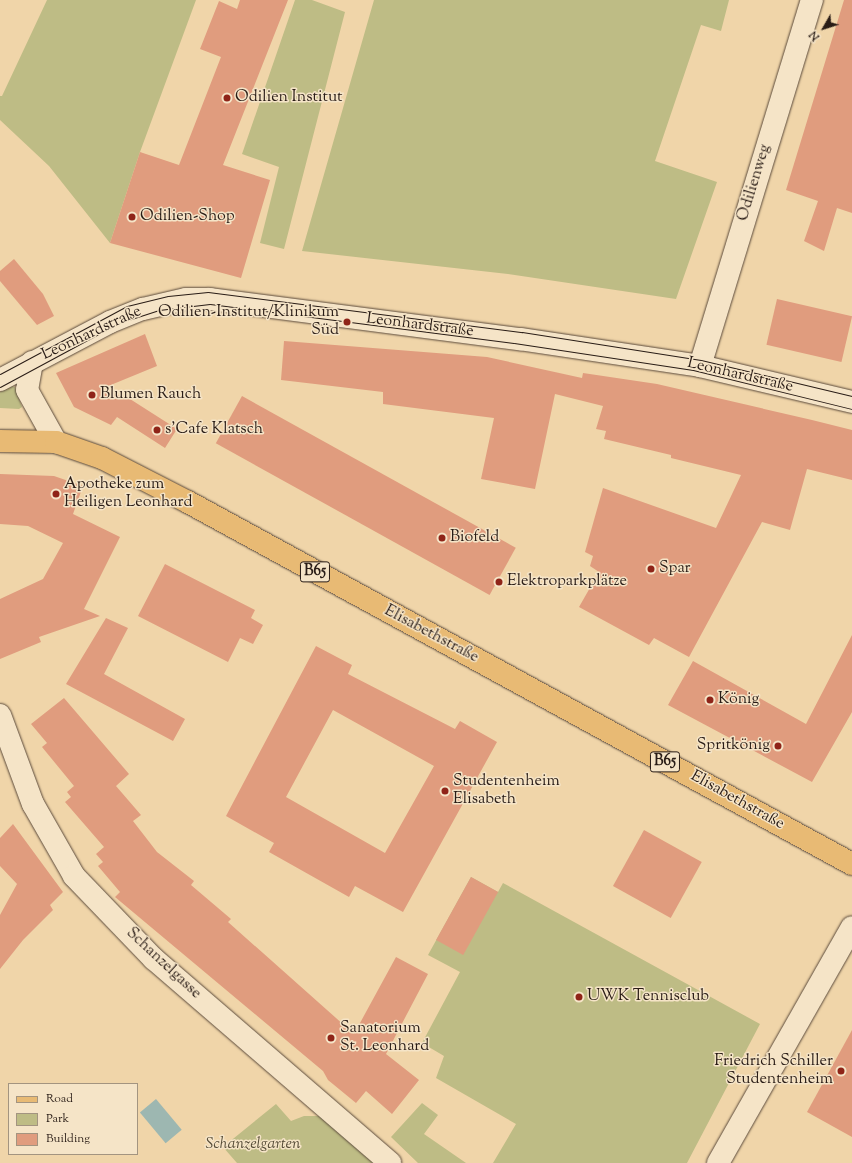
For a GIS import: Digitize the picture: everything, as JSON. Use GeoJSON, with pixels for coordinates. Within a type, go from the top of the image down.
{"type":"FeatureCollection","features":[{"type":"Feature","properties":{"kind":"main road","name":"Elisabethstraße"},"geometry":{"type":"LineString","coordinates":[[0,441],[56,442],[102,458],[188,502],[852,864]]}},
{"type":"Feature","properties":{"kind":"street","name":"Odilienweg"},"geometry":{"type":"LineString","coordinates":[[700,366],[812,0]]}},
{"type":"Feature","properties":{"kind":"street","name":"Leonhardstraße"},"geometry":{"type":"LineString","coordinates":[[0,380],[80,337],[143,309],[186,299],[210,299],[520,339],[700,366],[852,402]]}},
{"type":"Feature","properties":{"kind":"street"},"geometry":{"type":"LineString","coordinates":[[32,362],[28,390],[56,442]]}},
{"type":"Feature","properties":{"kind":"street","name":"Schanzelgasse"},"geometry":{"type":"LineString","coordinates":[[0,715],[33,804],[74,876],[154,959],[390,1163]]}},
{"type":"Feature","properties":{"kind":"street"},"geometry":{"type":"LineString","coordinates":[[718,1163],[852,927]]}},
{"type":"Feature","properties":{"kind":"green space"},"geometry":{"type":"Polygon","coordinates":[[[47,0],[196,0],[140,152],[110,243],[49,166],[0,120],[0,96],[2,96],[47,0]]]}},
{"type":"Feature","properties":{"kind":"green space"},"geometry":{"type":"Polygon","coordinates":[[[295,0],[312,0],[345,12],[284,249],[260,243],[279,167],[242,154],[295,0]]]}},
{"type":"Feature","properties":{"kind":"green space"},"geometry":{"type":"Polygon","coordinates":[[[374,0],[729,0],[721,31],[701,25],[655,161],[717,182],[676,299],[508,274],[302,251],[374,0]]]}},
{"type":"Feature","properties":{"kind":"green space"},"geometry":{"type":"Polygon","coordinates":[[[12,386],[15,387],[22,407],[19,409],[0,408],[0,392],[12,386]]]}},
{"type":"Feature","properties":{"kind":"green space","name":"UWK Tennisclub"},"geometry":{"type":"Polygon","coordinates":[[[471,877],[498,892],[503,883],[760,1024],[687,1163],[493,1163],[516,1124],[436,1078],[444,1056],[422,1043],[460,972],[428,955],[471,877]]]}},
{"type":"Feature","properties":{"kind":"green space"},"geometry":{"type":"Polygon","coordinates":[[[422,1103],[438,1115],[424,1134],[466,1163],[418,1163],[391,1137],[422,1103]]]}},
{"type":"Feature","properties":{"kind":"green space","name":"Schanzelgarten"},"geometry":{"type":"Polygon","coordinates":[[[276,1104],[291,1121],[304,1116],[324,1116],[375,1163],[237,1163],[223,1147],[276,1104]]]}},
{"type":"Feature","properties":{"kind":"water"},"geometry":{"type":"Polygon","coordinates":[[[156,1099],[182,1130],[166,1143],[140,1112],[156,1099]]]}},
{"type":"Feature","properties":{"kind":"building"},"geometry":{"type":"Polygon","coordinates":[[[240,0],[288,0],[223,165],[270,180],[241,278],[110,243],[140,152],[179,165],[221,57],[200,49],[219,1],[237,9],[240,0]]]}},
{"type":"Feature","properties":{"kind":"building"},"geometry":{"type":"Polygon","coordinates":[[[844,0],[852,0],[852,213],[837,208],[824,251],[804,241],[818,201],[786,190],[844,0]]]}},
{"type":"Feature","properties":{"kind":"building"},"geometry":{"type":"Polygon","coordinates":[[[14,259],[43,294],[54,316],[37,325],[0,281],[0,271],[14,259]]]}},
{"type":"Feature","properties":{"kind":"building"},"geometry":{"type":"Polygon","coordinates":[[[777,299],[852,316],[841,362],[766,345],[777,299]]]}},
{"type":"Feature","properties":{"kind":"building"},"geometry":{"type":"Polygon","coordinates":[[[145,334],[157,366],[101,389],[130,399],[177,429],[165,448],[117,417],[111,425],[74,407],[56,373],[145,334]]]}},
{"type":"Feature","properties":{"kind":"building"},"geometry":{"type":"Polygon","coordinates":[[[284,341],[487,357],[582,378],[583,373],[657,384],[812,420],[852,430],[852,480],[807,469],[790,530],[762,522],[689,657],[654,638],[649,645],[579,607],[599,572],[590,566],[593,556],[585,552],[603,488],[716,528],[741,475],[671,458],[671,455],[604,439],[606,431],[596,429],[603,406],[555,394],[535,489],[481,479],[494,418],[383,404],[383,392],[281,380],[284,341]]]}},
{"type":"Feature","properties":{"kind":"building"},"geometry":{"type":"Polygon","coordinates":[[[242,396],[516,548],[490,595],[216,443],[242,396]]]}},
{"type":"Feature","properties":{"kind":"building"},"geometry":{"type":"Polygon","coordinates":[[[0,474],[54,476],[83,486],[73,514],[120,537],[84,609],[100,616],[39,637],[41,642],[0,659],[0,599],[43,579],[63,543],[28,526],[0,524],[0,474]]]}},
{"type":"Feature","properties":{"kind":"building"},"geometry":{"type":"Polygon","coordinates":[[[165,564],[255,610],[251,618],[263,625],[253,644],[240,638],[228,662],[138,616],[165,564]]]}},
{"type":"Feature","properties":{"kind":"building"},"geometry":{"type":"Polygon","coordinates":[[[106,618],[128,628],[104,674],[185,719],[173,741],[66,684],[106,618]]]}},
{"type":"Feature","properties":{"kind":"building"},"geometry":{"type":"Polygon","coordinates":[[[852,635],[852,712],[812,782],[668,705],[693,661],[806,724],[852,635]]]}},
{"type":"Feature","properties":{"kind":"building","name":"Studentenheim Elisabeth"},"geometry":{"type":"Polygon","coordinates":[[[316,646],[352,665],[348,674],[455,729],[460,721],[497,742],[403,912],[355,886],[349,897],[269,852],[274,843],[226,816],[316,646]],[[333,710],[286,797],[385,853],[434,766],[333,710]]]}},
{"type":"Feature","properties":{"kind":"building"},"geometry":{"type":"Polygon","coordinates":[[[64,698],[129,774],[116,786],[141,815],[133,821],[157,852],[194,881],[191,885],[231,919],[228,922],[354,1034],[396,957],[428,974],[386,1054],[419,1080],[392,1114],[366,1091],[356,1103],[328,1080],[323,1071],[115,897],[120,892],[98,866],[103,862],[96,854],[104,847],[65,802],[71,797],[67,792],[74,786],[42,747],[47,743],[31,724],[64,698]]]}},
{"type":"Feature","properties":{"kind":"building"},"geometry":{"type":"Polygon","coordinates":[[[13,824],[63,892],[50,905],[53,910],[23,940],[0,969],[0,915],[17,884],[0,866],[0,838],[13,824]]]}},
{"type":"Feature","properties":{"kind":"building"},"geometry":{"type":"Polygon","coordinates":[[[644,830],[702,862],[671,918],[613,886],[644,830]]]}},
{"type":"Feature","properties":{"kind":"building"},"geometry":{"type":"Polygon","coordinates":[[[471,877],[498,892],[463,955],[436,940],[471,877]]]}},
{"type":"Feature","properties":{"kind":"building","name":"Friedrich Schiller Studentenheim"},"geometry":{"type":"Polygon","coordinates":[[[852,1030],[852,1137],[807,1112],[852,1030]]]}},
{"type":"Feature","properties":{"kind":"tram line"},"geometry":{"type":"LineString","coordinates":[[0,374],[127,306],[168,296],[208,292],[522,332],[701,360],[852,396]]}},
{"type":"Feature","properties":{"kind":"tram line"},"geometry":{"type":"LineString","coordinates":[[0,387],[119,323],[159,310],[210,304],[514,343],[693,370],[852,409]]}},
{"type":"Feature","properties":{"kind":"place","name":"Odilien Institut"},"geometry":{"type":"Point","coordinates":[227,98]}},
{"type":"Feature","properties":{"kind":"place","name":"Odilien-Shop"},"geometry":{"type":"Point","coordinates":[132,217]}},
{"type":"Feature","properties":{"kind":"place","name":"Odilien-Institut/Klinikum Süd"},"geometry":{"type":"Point","coordinates":[347,322]}},
{"type":"Feature","properties":{"kind":"place","name":"Blumen Rauch"},"geometry":{"type":"Point","coordinates":[92,395]}},
{"type":"Feature","properties":{"kind":"place","name":"s'Cafe Klatsch"},"geometry":{"type":"Point","coordinates":[157,430]}},
{"type":"Feature","properties":{"kind":"place","name":"Apotheke zum Heiligen Leonhard"},"geometry":{"type":"Point","coordinates":[56,494]}},
{"type":"Feature","properties":{"kind":"place","name":"Biofeld"},"geometry":{"type":"Point","coordinates":[442,538]}},
{"type":"Feature","properties":{"kind":"place","name":"Spar"},"geometry":{"type":"Point","coordinates":[651,569]}},
{"type":"Feature","properties":{"kind":"place","name":"Elektroparkplätze"},"geometry":{"type":"Point","coordinates":[499,582]}},
{"type":"Feature","properties":{"kind":"place","name":"König"},"geometry":{"type":"Point","coordinates":[710,700]}},
{"type":"Feature","properties":{"kind":"place","name":"Spritkönig"},"geometry":{"type":"Point","coordinates":[778,746]}},
{"type":"Feature","properties":{"kind":"place","name":"Studentenheim Elisabeth"},"geometry":{"type":"Point","coordinates":[445,791]}},
{"type":"Feature","properties":{"kind":"place","name":"UWK Tennisclub"},"geometry":{"type":"Point","coordinates":[579,997]}},
{"type":"Feature","properties":{"kind":"place","name":"Sanatorium St. Leonhard"},"geometry":{"type":"Point","coordinates":[331,1038]}},
{"type":"Feature","properties":{"kind":"place","name":"Friedrich Schiller Studentenheim"},"geometry":{"type":"Point","coordinates":[841,1071]}}]}
